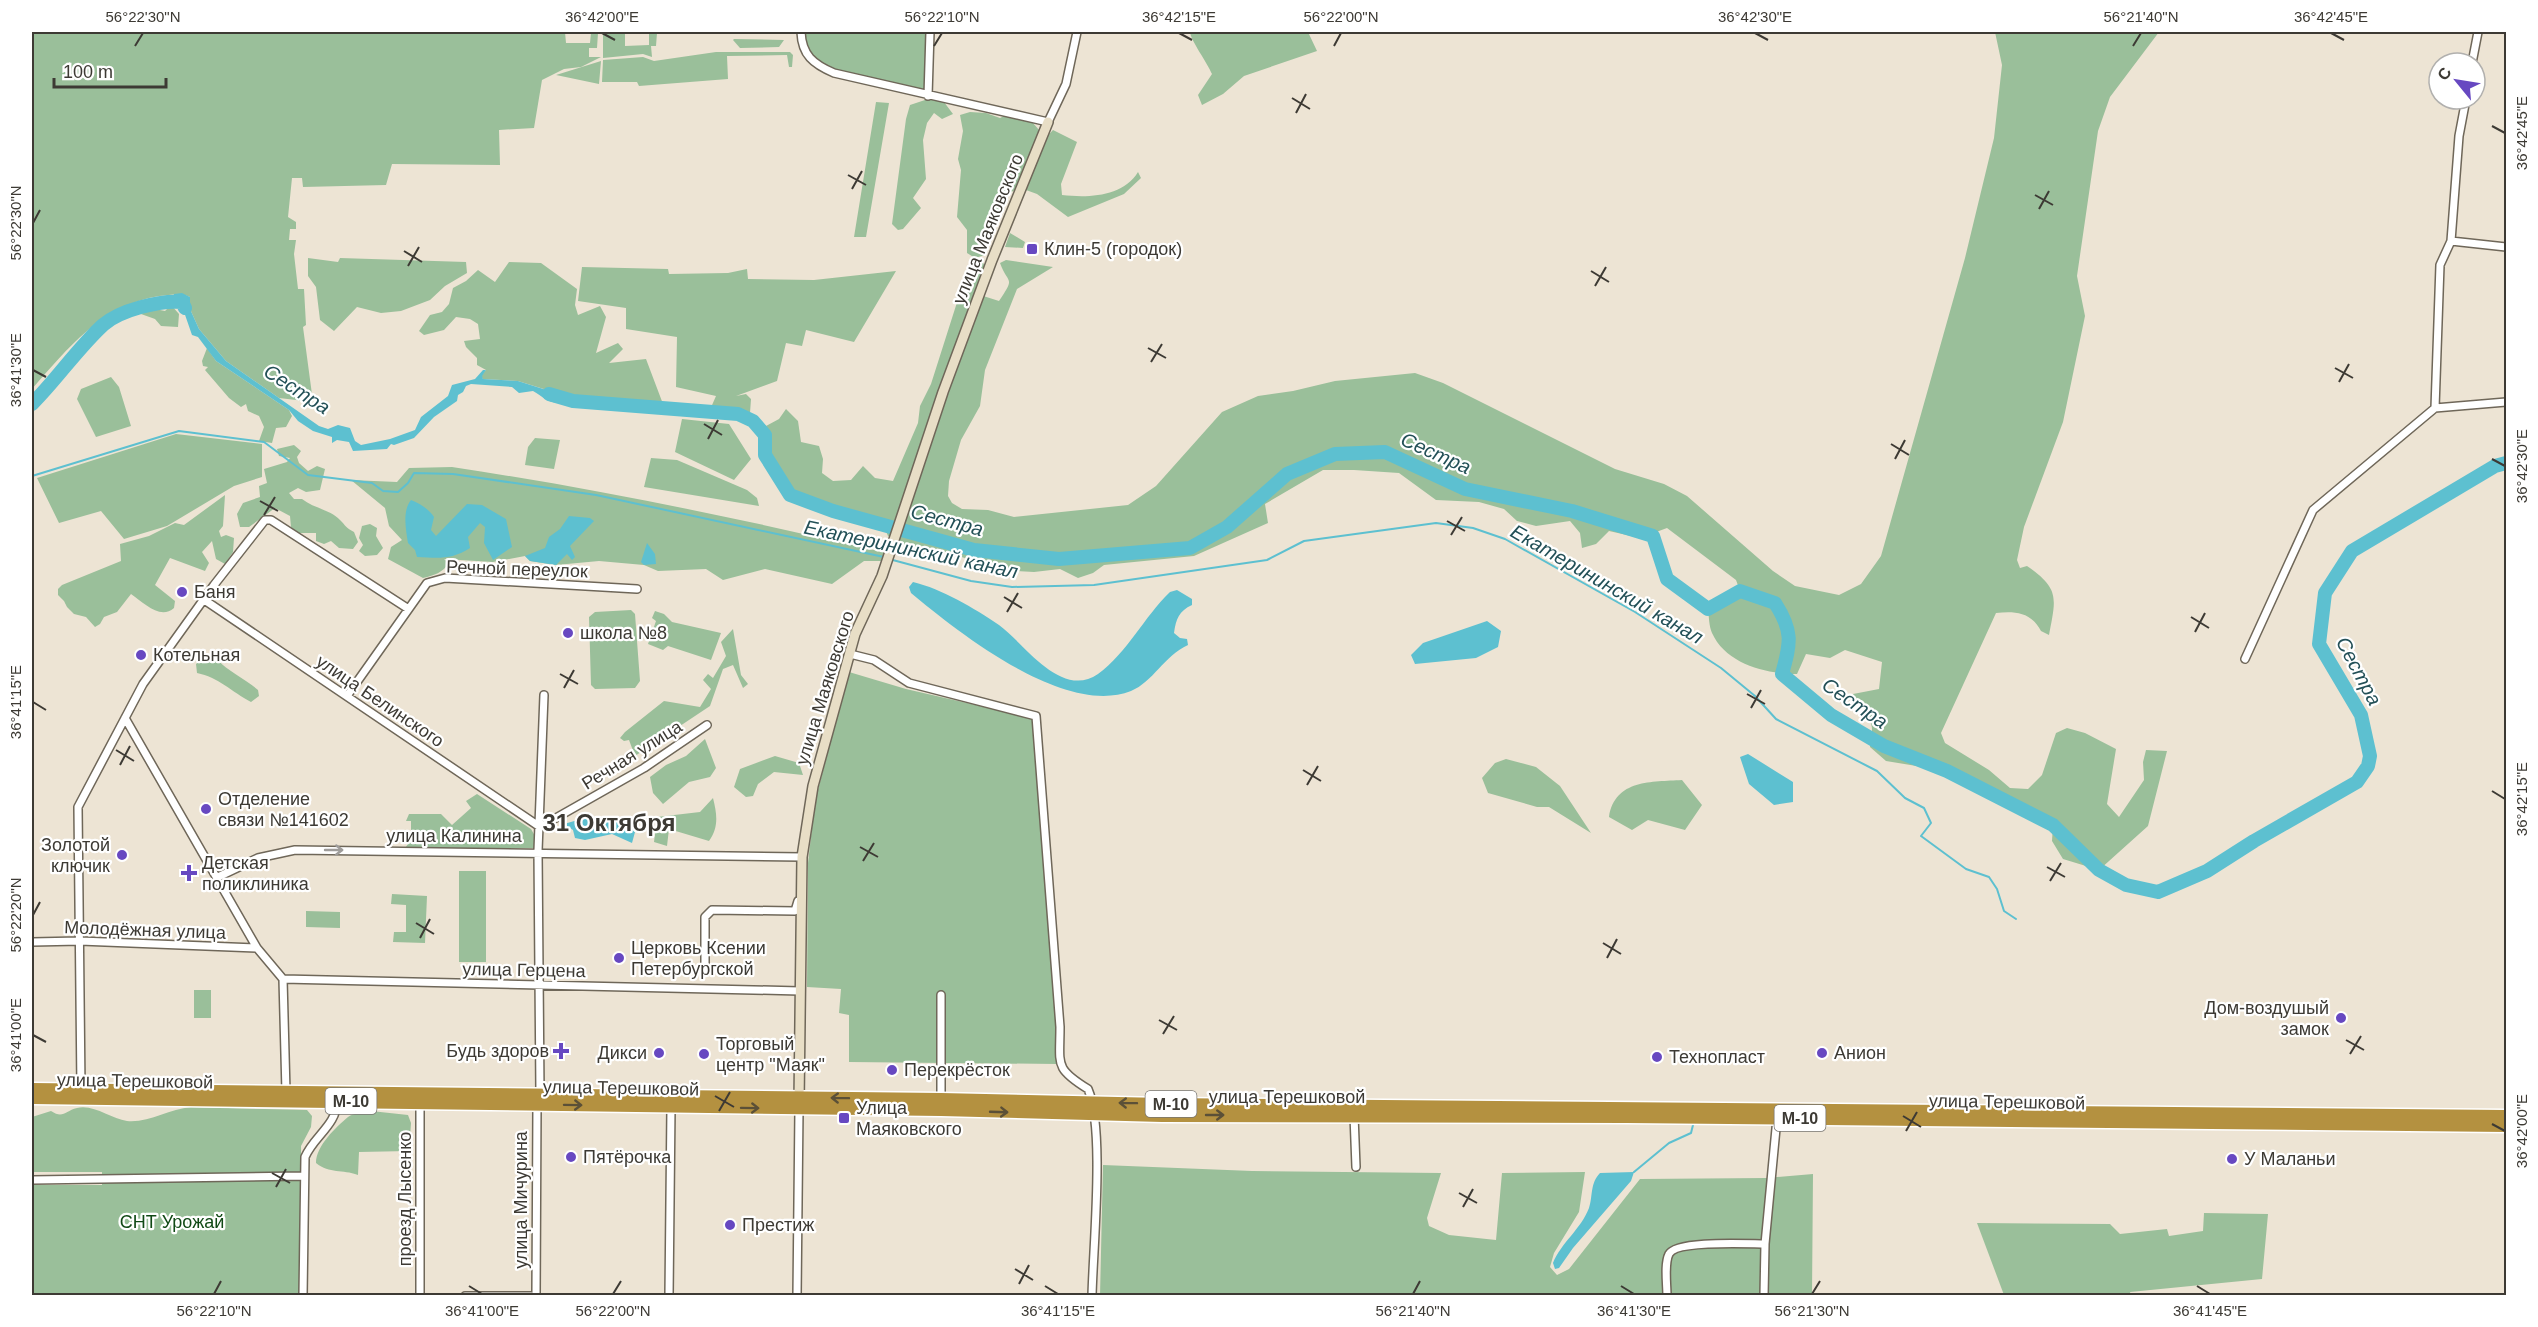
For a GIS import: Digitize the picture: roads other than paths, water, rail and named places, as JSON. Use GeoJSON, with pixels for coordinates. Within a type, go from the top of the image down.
{"type":"FeatureCollection","features":[{"type":"Feature","properties":{"kind":"highway","name":"улица Терешковой"},"geometry":{"type":"LineString","coordinates":[[32,1089],[286,1092],[1354,1115],[2506,1126]]}},
{"type":"Feature","properties":{"kind":"highway","name":"улица Терешковой"},"geometry":{"type":"LineString","coordinates":[[32,1098],[420,1102],[538,1099],[671,1107],[941,1099],[1093,1108],[2506,1116]]}},
{"type":"Feature","properties":{"kind":"street"},"geometry":{"type":"LineString","coordinates":[[801,32],[802,45],[816,66],[834,73],[1048,122],[1066,84],[1077,32]]}},
{"type":"Feature","properties":{"kind":"street"},"geometry":{"type":"LineString","coordinates":[[928,96],[930,32]]}},
{"type":"Feature","properties":{"kind":"street"},"geometry":{"type":"LineString","coordinates":[[2474,51],[2478,32]]}},
{"type":"Feature","properties":{"kind":"street"},"geometry":{"type":"LineString","coordinates":[[2435,408],[2440,265],[2451,241],[2459,136],[2464,111]]}},
{"type":"Feature","properties":{"kind":"street","name":"улица Маяковского"},"geometry":{"type":"LineString","coordinates":[[797,1296],[802,857],[809,801],[855,634],[882,576],[988,271],[1048,122]]}},
{"type":"Feature","properties":{"kind":"street"},"geometry":{"type":"LineString","coordinates":[[2451,241],[2506,247]]}},
{"type":"Feature","properties":{"kind":"street"},"geometry":{"type":"LineString","coordinates":[[2245,659],[2313,510],[2435,408],[2506,402]]}},
{"type":"Feature","properties":{"kind":"street"},"geometry":{"type":"LineString","coordinates":[[81,1089],[78,807],[142,684],[203,599],[265,520],[272,520],[408,608]]}},
{"type":"Feature","properties":{"kind":"street","name":"Речной переулок"},"geometry":{"type":"LineString","coordinates":[[347,696],[427,583],[445,578],[637,590]]}},
{"type":"Feature","properties":{"kind":"street","name":"улица Белинского"},"geometry":{"type":"LineString","coordinates":[[203,599],[540,827]]}},
{"type":"Feature","properties":{"kind":"street"},"geometry":{"type":"LineString","coordinates":[[850,654],[874,660],[909,683],[1035,716],[1060,1027],[1060,1066],[1065,1074],[1088,1089],[1093,1108],[1095,1158],[1092,1296]]}},
{"type":"Feature","properties":{"kind":"street","name":"улица Мичурина"},"geometry":{"type":"LineString","coordinates":[[536,1296],[538,851],[544,695]]}},
{"type":"Feature","properties":{"kind":"street"},"geometry":{"type":"LineString","coordinates":[[125,718],[257,948],[283,980],[286,1092]]}},
{"type":"Feature","properties":{"kind":"street","name":"Речная улица"},"geometry":{"type":"LineString","coordinates":[[540,827],[644,768],[707,725]]}},
{"type":"Feature","properties":{"kind":"street","name":"улица Калинина"},"geometry":{"type":"LineString","coordinates":[[218,877],[258,858],[295,850],[538,851],[802,857]]}},
{"type":"Feature","properties":{"kind":"street"},"geometry":{"type":"LineString","coordinates":[[705,972],[705,916],[708,912],[712,910],[795,911],[798,908],[799,879],[802,869]]}},
{"type":"Feature","properties":{"kind":"street","name":"Молодёжная улица"},"geometry":{"type":"LineString","coordinates":[[32,942],[80,941],[257,948]]}},
{"type":"Feature","properties":{"kind":"street","name":"улица Герцена"},"geometry":{"type":"LineString","coordinates":[[283,980],[800,991]]}},
{"type":"Feature","properties":{"kind":"street"},"geometry":{"type":"LineString","coordinates":[[940,995],[941,1099]]}},
{"type":"Feature","properties":{"kind":"street"},"geometry":{"type":"LineString","coordinates":[[303,1296],[303,1176],[309,1147],[333,1120],[337,1101]]}},
{"type":"Feature","properties":{"kind":"street","name":"проезд Лысенко"},"geometry":{"type":"LineString","coordinates":[[420,1102],[420,1296]]}},
{"type":"Feature","properties":{"kind":"street"},"geometry":{"type":"LineString","coordinates":[[669,1296],[671,1107]]}},
{"type":"Feature","properties":{"kind":"street"},"geometry":{"type":"LineString","coordinates":[[1354,1115],[1356,1167]]}},
{"type":"Feature","properties":{"kind":"street"},"geometry":{"type":"LineString","coordinates":[[1764,1296],[1765,1244],[1777,1118]]}},
{"type":"Feature","properties":{"kind":"street"},"geometry":{"type":"LineString","coordinates":[[32,1180],[303,1176]]}},
{"type":"Feature","properties":{"kind":"street"},"geometry":{"type":"LineString","coordinates":[[1666,1296],[1668,1255],[1673,1249],[1688,1245],[1765,1244]]}},
{"type":"Feature","properties":{"kind":"street"},"geometry":{"type":"LineString","coordinates":[[465,1296],[531,1296]]}},
{"type":"Feature","properties":{"kind":"water"},"geometry":{"type":"Polygon","coordinates":[[[182,293],[190,297],[190,309],[199,329],[226,361],[319,426],[328,429],[338,425],[350,428],[355,441],[361,445],[390,439],[415,430],[421,417],[448,396],[452,385],[475,379],[483,370],[486,370],[482,376],[483,379],[518,381],[559,394],[571,394],[566,401],[556,403],[533,391],[519,393],[512,387],[471,384],[458,395],[457,401],[434,417],[414,438],[391,444],[387,449],[353,451],[349,442],[337,440],[332,443],[332,437],[313,431],[298,421],[289,410],[216,361],[198,337],[192,335],[183,309],[171,303],[174,294],[182,293]]]}},
{"type":"Feature","properties":{"kind":"water"},"geometry":{"type":"Polygon","coordinates":[[[411,500],[424,507],[434,517],[431,530],[436,536],[467,504],[482,505],[506,519],[512,547],[493,560],[484,543],[485,527],[480,523],[468,537],[470,548],[463,552],[445,557],[417,557],[415,550],[408,543],[406,527],[406,510],[411,500]]]}},
{"type":"Feature","properties":{"kind":"water"},"geometry":{"type":"Polygon","coordinates":[[[569,516],[590,518],[594,521],[570,546],[575,557],[572,560],[567,554],[556,565],[530,561],[525,556],[545,548],[549,537],[560,529],[569,516]]]}},
{"type":"Feature","properties":{"kind":"water"},"geometry":{"type":"Polygon","coordinates":[[[647,543],[655,554],[656,564],[644,565],[641,562],[647,543]]]}},
{"type":"Feature","properties":{"kind":"water"},"geometry":{"type":"Polygon","coordinates":[[[913,582],[946,594],[979,612],[1009,633],[1044,666],[1070,680],[1084,680],[1098,674],[1118,656],[1170,592],[1177,590],[1192,599],[1192,605],[1179,616],[1174,633],[1180,638],[1187,639],[1188,645],[1172,656],[1146,682],[1131,691],[1105,696],[1076,692],[1045,682],[1014,667],[984,648],[911,593],[909,587],[913,582]]]}},
{"type":"Feature","properties":{"kind":"water"},"geometry":{"type":"Polygon","coordinates":[[[1487,621],[1501,631],[1498,647],[1476,658],[1415,664],[1411,655],[1423,643],[1487,621]]]}},
{"type":"Feature","properties":{"kind":"water"},"geometry":{"type":"Polygon","coordinates":[[[1748,754],[1793,782],[1793,802],[1774,805],[1749,784],[1740,757],[1748,754]]]}},
{"type":"Feature","properties":{"kind":"water"},"geometry":{"type":"Polygon","coordinates":[[[588,817],[614,819],[625,823],[635,832],[632,843],[612,834],[585,840],[575,838],[573,830],[564,824],[588,817]]]}},
{"type":"Feature","properties":{"kind":"water"},"geometry":{"type":"Polygon","coordinates":[[[1634,1172],[1631,1181],[1573,1248],[1559,1268],[1555,1269],[1553,1263],[1589,1208],[1593,1185],[1600,1173],[1634,1172]]]}},
{"type":"Feature","properties":{"kind":"waterway","name":"Сестра"},"geometry":{"type":"LineString","coordinates":[[32,404],[84,344],[110,320],[141,307],[163,303],[182,302],[185,308]]}},
{"type":"Feature","properties":{"kind":"waterway","name":"Сестра"},"geometry":{"type":"LineString","coordinates":[[549,394],[573,401],[738,414],[753,421],[765,435],[765,455],[790,495],[833,511],[974,550],[1059,559],[1190,548],[1227,527],[1287,474],[1335,454],[1385,452],[1465,489],[1572,511],[1653,536],[1667,579],[1708,609],[1740,591],[1775,603],[1785,621],[1789,637],[1782,674],[1831,715],[1884,746],[1947,771],[2053,825],[2099,870],[2126,885],[2158,892],[2207,871],[2254,841],[2357,782],[2368,766],[2370,756],[2361,715],[2319,644],[2325,593],[2352,551],[2495,466],[2506,463]]}},
{"type":"Feature","properties":{"kind":"waterway","name":"Екатерининский канал"},"geometry":{"type":"LineString","coordinates":[[32,476],[179,431],[264,442],[308,475],[372,483],[383,491],[398,492],[408,483],[414,473],[453,474],[596,495],[884,557]]}},
{"type":"Feature","properties":{"kind":"waterway","name":"Екатерининский канал"},"geometry":{"type":"LineString","coordinates":[[889,559],[971,581],[1012,587],[1094,585],[1267,560],[1304,541],[1436,523],[1473,528],[1505,539],[1635,612],[1721,668],[1755,696],[1776,719],[1877,771],[1905,798],[1924,808],[1931,823],[1921,836],[1966,869],[1989,877],[1997,889],[2004,911],[2016,919]]}},
{"type":"Feature","properties":{"kind":"waterway"},"geometry":{"type":"LineString","coordinates":[[1634,1172],[1669,1143],[1691,1133],[1693,1125]]}},
{"type":"Feature","properties":{"kind":"place","name":"Клин-5 (городок)"},"geometry":{"type":"Point","coordinates":[1032,249]}},
{"type":"Feature","properties":{"kind":"place","name":"Баня"},"geometry":{"type":"Point","coordinates":[182,592]}},
{"type":"Feature","properties":{"kind":"place","name":"школа №8"},"geometry":{"type":"Point","coordinates":[568,633]}},
{"type":"Feature","properties":{"kind":"place","name":"Котельная"},"geometry":{"type":"Point","coordinates":[141,655]}},
{"type":"Feature","properties":{"kind":"place","name":"Отделение связи №141602"},"geometry":{"type":"Point","coordinates":[206,809]}},
{"type":"Feature","properties":{"kind":"place","name":"Золотой ключик"},"geometry":{"type":"Point","coordinates":[122,855]}},
{"type":"Feature","properties":{"kind":"place","name":"Детская поликлиника"},"geometry":{"type":"Point","coordinates":[189,873]}},
{"type":"Feature","properties":{"kind":"place","name":"Церковь Ксении Петербургской"},"geometry":{"type":"Point","coordinates":[619,958]}},
{"type":"Feature","properties":{"kind":"place","name":"Дом-воздушый замок"},"geometry":{"type":"Point","coordinates":[2341,1018]}},
{"type":"Feature","properties":{"kind":"place","name":"Будь здоров"},"geometry":{"type":"Point","coordinates":[561,1051]}},
{"type":"Feature","properties":{"kind":"place","name":"Дикси"},"geometry":{"type":"Point","coordinates":[659,1053]}},
{"type":"Feature","properties":{"kind":"place","name":"Анион"},"geometry":{"type":"Point","coordinates":[1822,1053]}},
{"type":"Feature","properties":{"kind":"place","name":"Торговый центр \"Маяк\""},"geometry":{"type":"Point","coordinates":[704,1054]}},
{"type":"Feature","properties":{"kind":"place","name":"Технопласт"},"geometry":{"type":"Point","coordinates":[1657,1057]}},
{"type":"Feature","properties":{"kind":"place","name":"Перекрёсток"},"geometry":{"type":"Point","coordinates":[892,1070]}},
{"type":"Feature","properties":{"kind":"place","name":"Улица Маяковского"},"geometry":{"type":"Point","coordinates":[844,1118]}},
{"type":"Feature","properties":{"kind":"place","name":"Пятёрочка"},"geometry":{"type":"Point","coordinates":[571,1157]}},
{"type":"Feature","properties":{"kind":"place","name":"У Маланьи"},"geometry":{"type":"Point","coordinates":[2232,1159]}},
{"type":"Feature","properties":{"kind":"place","name":"Престиж"},"geometry":{"type":"Point","coordinates":[730,1225]}},
{"type":"Feature","properties":{"kind":"district","name":"31 Октября"},"geometry":{"type":"Point","coordinates":[609,823]}},
{"type":"Feature","properties":{"kind":"park label","name":"СНТ Урожай"},"geometry":{"type":"Point","coordinates":[172,1222]}}]}
